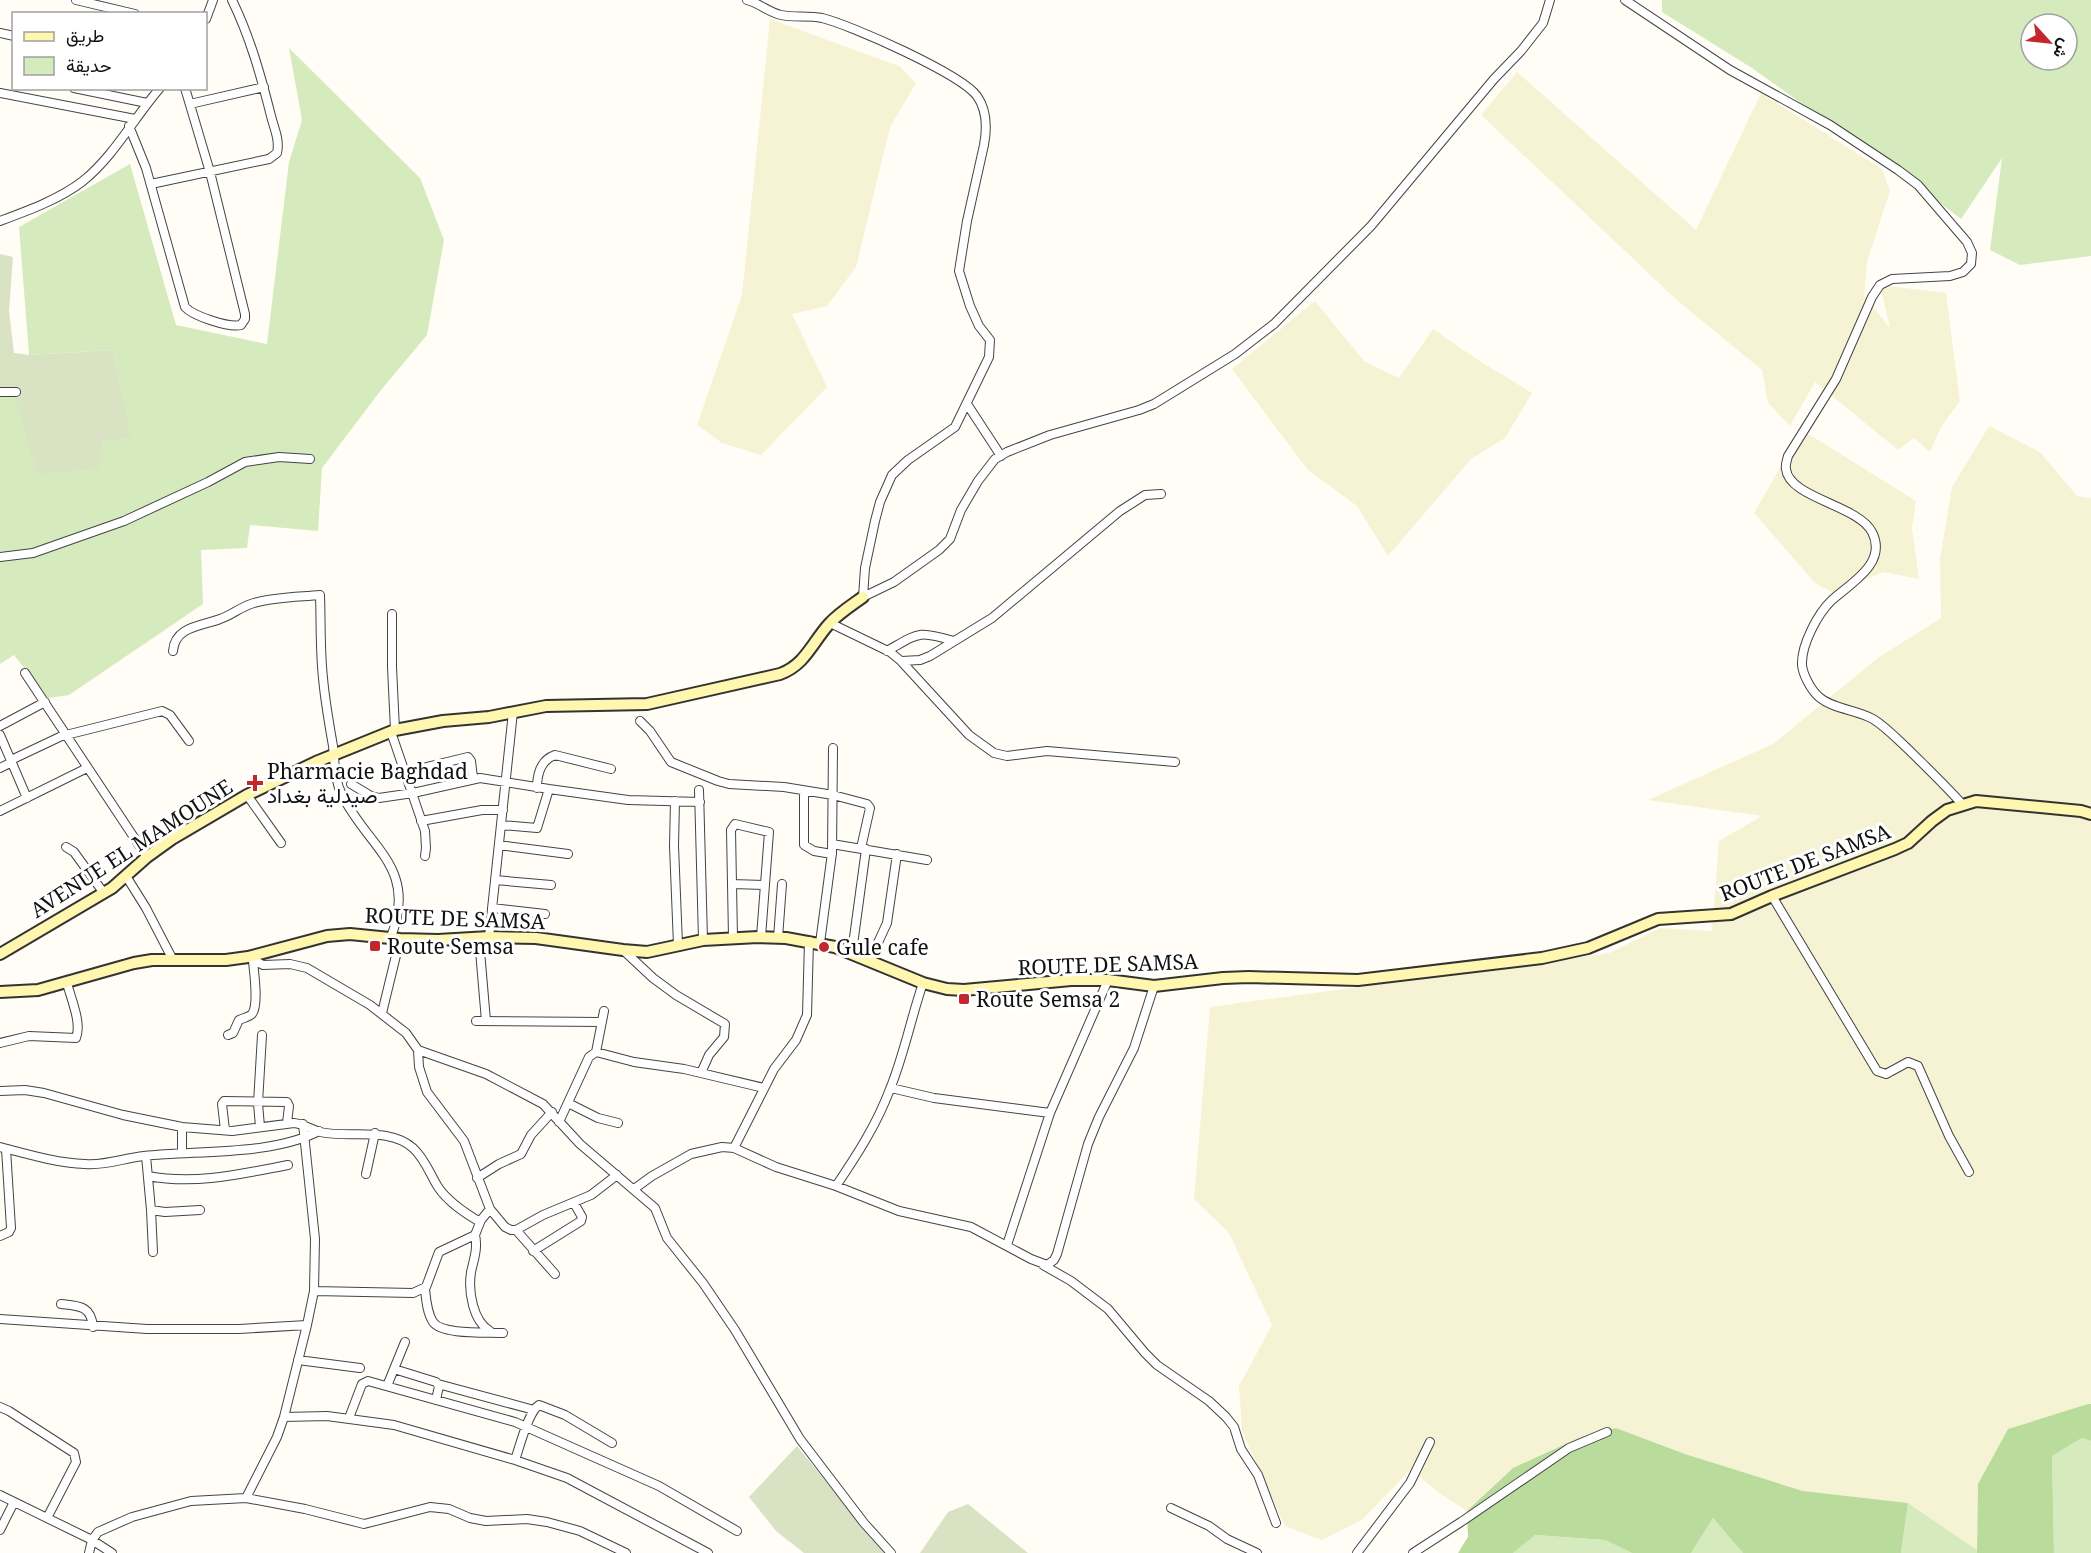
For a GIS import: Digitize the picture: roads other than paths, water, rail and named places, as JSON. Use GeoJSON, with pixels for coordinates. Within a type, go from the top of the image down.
{"type":"FeatureCollection","features":[{"type":"Feature","properties":{"kind":"street"},"geometry":{"type":"LineString","coordinates":[[76,0],[127,12]]}},
{"type":"Feature","properties":{"kind":"street"},"geometry":{"type":"LineString","coordinates":[[207,16],[213,0]]}},
{"type":"Feature","properties":{"kind":"street"},"geometry":{"type":"LineString","coordinates":[[151,184],[269,159],[278,153],[277,139],[264,87],[232,0]]}},
{"type":"Feature","properties":{"kind":"street"},"geometry":{"type":"LineString","coordinates":[[747,0],[784,16],[826,19],[899,49],[963,83],[979,98],[984,112],[986,134],[967,221],[959,271],[970,306],[990,340],[991,350],[986,366],[955,427],[915,454],[892,475],[880,502],[875,521],[865,568],[863,597]]}},
{"type":"Feature","properties":{"kind":"street"},"geometry":{"type":"LineString","coordinates":[[1175,762],[1047,751],[1007,756],[994,753],[969,735],[902,661],[887,651],[830,623],[863,597],[894,582],[939,550],[950,539],[968,497],[987,467],[1001,456],[1015,447],[1050,435],[1154,404],[1235,354],[1274,324],[1371,226],[1494,79],[1521,51],[1543,23],[1550,0]]}},
{"type":"Feature","properties":{"kind":"street"},"geometry":{"type":"LineString","coordinates":[[1625,0],[1738,75],[1830,125],[1898,170],[1918,185],[1940,208],[1967,242],[1972,253],[1971,264],[1963,272],[1950,276],[1892,279],[1880,285],[1872,297],[1836,378],[1788,456],[1786,469],[1790,480],[1800,488],[1861,519],[1872,531],[1876,546],[1874,559],[1865,573],[1823,610],[1806,643],[1802,665],[1808,683],[1819,697],[1832,704],[1855,711],[1882,726],[1962,804]]}},
{"type":"Feature","properties":{"kind":"street"},"geometry":{"type":"LineString","coordinates":[[190,104],[264,87]]}},
{"type":"Feature","properties":{"kind":"street"},"geometry":{"type":"LineString","coordinates":[[84,90],[147,103]]}},
{"type":"Feature","properties":{"kind":"street"},"geometry":{"type":"LineString","coordinates":[[0,221],[73,188],[101,163],[158,90]]}},
{"type":"Feature","properties":{"kind":"street"},"geometry":{"type":"LineString","coordinates":[[129,126],[151,184],[185,307],[192,314],[238,326],[243,323],[245,317],[210,172],[186,90]]}},
{"type":"Feature","properties":{"kind":"street"},"geometry":{"type":"LineString","coordinates":[[0,93],[135,119]]}},
{"type":"Feature","properties":{"kind":"street"},"geometry":{"type":"LineString","coordinates":[[0,392],[16,392]]}},
{"type":"Feature","properties":{"kind":"street"},"geometry":{"type":"LineString","coordinates":[[967,404],[1001,456]]}},
{"type":"Feature","properties":{"kind":"street"},"geometry":{"type":"LineString","coordinates":[[0,557],[33,553],[124,522],[245,462],[279,457],[310,459]]}},
{"type":"Feature","properties":{"kind":"street"},"geometry":{"type":"LineString","coordinates":[[902,661],[920,660],[992,618],[1120,511],[1145,495],[1161,494]]}},
{"type":"Feature","properties":{"kind":"street"},"geometry":{"type":"LineString","coordinates":[[173,651],[175,641],[183,631],[222,618],[253,603],[320,596],[323,677],[334,755],[334,774],[342,795],[393,869],[398,892],[399,913],[396,938],[382,1013]]}},
{"type":"Feature","properties":{"kind":"street"},"geometry":{"type":"LineString","coordinates":[[392,614],[393,731],[426,839],[425,856]]}},
{"type":"Feature","properties":{"kind":"street","name":"AVENUE EL MAMOUNE"},"geometry":{"type":"LineString","coordinates":[[0,954],[82,907],[172,839],[247,795],[281,778],[393,731],[428,723],[489,717],[546,706],[647,704],[780,675],[807,656],[830,623]]}},
{"type":"Feature","properties":{"kind":"street"},"geometry":{"type":"LineString","coordinates":[[887,651],[919,634],[954,641]]}},
{"type":"Feature","properties":{"kind":"street"},"geometry":{"type":"LineString","coordinates":[[25,673],[147,857]]}},
{"type":"Feature","properties":{"kind":"street"},"geometry":{"type":"LineString","coordinates":[[0,726],[45,702]]}},
{"type":"Feature","properties":{"kind":"street"},"geometry":{"type":"LineString","coordinates":[[0,768],[66,734],[162,711],[170,715],[189,741]]}},
{"type":"Feature","properties":{"kind":"street"},"geometry":{"type":"LineString","coordinates":[[486,1021],[484,938],[492,908],[513,712]]}},
{"type":"Feature","properties":{"kind":"street"},"geometry":{"type":"LineString","coordinates":[[640,721],[650,731],[671,762],[680,767],[729,784],[804,790],[833,795],[864,803],[870,807],[852,952]]}},
{"type":"Feature","properties":{"kind":"street"},"geometry":{"type":"LineString","coordinates":[[0,735],[27,798]]}},
{"type":"Feature","properties":{"kind":"street"},"geometry":{"type":"LineString","coordinates":[[735,1148],[774,1069],[796,1040],[807,1015],[815,942],[832,854],[833,748]]}},
{"type":"Feature","properties":{"kind":"street"},"geometry":{"type":"LineString","coordinates":[[537,788],[537,775],[541,766],[555,755],[611,769]]}},
{"type":"Feature","properties":{"kind":"street"},"geometry":{"type":"LineString","coordinates":[[406,771],[468,757],[471,761],[473,778]]}},
{"type":"Feature","properties":{"kind":"street"},"geometry":{"type":"LineString","coordinates":[[0,811],[87,768]]}},
{"type":"Feature","properties":{"kind":"street"},"geometry":{"type":"LineString","coordinates":[[351,784],[371,796],[380,798],[480,778],[628,800],[700,802]]}},
{"type":"Feature","properties":{"kind":"street"},"geometry":{"type":"LineString","coordinates":[[502,825],[537,828],[549,789]]}},
{"type":"Feature","properties":{"kind":"street"},"geometry":{"type":"LineString","coordinates":[[699,790],[703,940]]}},
{"type":"Feature","properties":{"kind":"street"},"geometry":{"type":"LineString","coordinates":[[804,790],[804,844],[814,851],[832,854]]}},
{"type":"Feature","properties":{"kind":"street"},"geometry":{"type":"LineString","coordinates":[[247,795],[280,843]]}},
{"type":"Feature","properties":{"kind":"street"},"geometry":{"type":"LineString","coordinates":[[675,801],[674,846],[678,945]]}},
{"type":"Feature","properties":{"kind":"street","name":"ROUTE DE SAMSA"},"geometry":{"type":"LineString","coordinates":[[0,992],[38,990],[152,960],[250,959],[327,936],[350,934],[396,938],[547,939],[647,952],[703,940],[778,938],[815,942],[852,952],[923,982],[947,989],[964,990],[1071,980],[1108,980],[1154,986],[1223,978],[1358,980],[1542,958],[1588,948],[1658,919],[1731,914],[1908,843],[1941,814],[1962,804],[1976,801],[1997,802],[2091,814]]}},
{"type":"Feature","properties":{"kind":"street"},"geometry":{"type":"LineString","coordinates":[[421,821],[482,810],[503,810]]}},
{"type":"Feature","properties":{"kind":"street"},"geometry":{"type":"LineString","coordinates":[[733,938],[731,830],[735,824],[769,832],[761,937]]}},
{"type":"Feature","properties":{"kind":"street"},"geometry":{"type":"LineString","coordinates":[[832,844],[927,860]]}},
{"type":"Feature","properties":{"kind":"street"},"geometry":{"type":"LineString","coordinates":[[499,845],[568,854]]}},
{"type":"Feature","properties":{"kind":"street"},"geometry":{"type":"LineString","coordinates":[[66,847],[74,852],[103,892]]}},
{"type":"Feature","properties":{"kind":"street"},"geometry":{"type":"LineString","coordinates":[[870,960],[887,923],[897,854]]}},
{"type":"Feature","properties":{"kind":"street"},"geometry":{"type":"LineString","coordinates":[[126,876],[146,908],[173,960]]}},
{"type":"Feature","properties":{"kind":"street"},"geometry":{"type":"LineString","coordinates":[[495,880],[551,885]]}},
{"type":"Feature","properties":{"kind":"street"},"geometry":{"type":"LineString","coordinates":[[732,884],[764,885]]}},
{"type":"Feature","properties":{"kind":"street"},"geometry":{"type":"LineString","coordinates":[[778,938],[782,884]]}},
{"type":"Feature","properties":{"kind":"street"},"geometry":{"type":"LineString","coordinates":[[1772,896],[1877,1071],[1886,1074],[1908,1062],[1918,1066],[1949,1136],[1969,1172]]}},
{"type":"Feature","properties":{"kind":"street"},"geometry":{"type":"LineString","coordinates":[[492,908],[545,914]]}},
{"type":"Feature","properties":{"kind":"street"},"geometry":{"type":"LineString","coordinates":[[623,950],[653,978],[676,995],[725,1024],[724,1037],[709,1055],[701,1073]]}},
{"type":"Feature","properties":{"kind":"street"},"geometry":{"type":"LineString","coordinates":[[250,959],[263,965],[290,964],[307,968],[382,1013],[406,1033],[418,1050],[424,1087],[464,1141],[490,1209],[505,1227],[516,1230],[543,1215],[591,1196],[617,1175]]}},
{"type":"Feature","properties":{"kind":"street"},"geometry":{"type":"LineString","coordinates":[[228,1035],[233,1034],[239,1020],[253,1012],[256,1000],[250,959]]}},
{"type":"Feature","properties":{"kind":"street"},"geometry":{"type":"LineString","coordinates":[[1007,1245],[1050,1113],[1108,980]]}},
{"type":"Feature","properties":{"kind":"street"},"geometry":{"type":"LineString","coordinates":[[836,1186],[871,1130],[891,1088],[923,982]]}},
{"type":"Feature","properties":{"kind":"street"},"geometry":{"type":"LineString","coordinates":[[0,1043],[29,1036],[76,1038],[77,1022],[67,983]]}},
{"type":"Feature","properties":{"kind":"street"},"geometry":{"type":"LineString","coordinates":[[1041,1264],[1051,1263],[1057,1254],[1088,1144],[1134,1048],[1154,986]]}},
{"type":"Feature","properties":{"kind":"street"},"geometry":{"type":"LineString","coordinates":[[559,1122],[589,1057],[596,1052],[604,1011]]}},
{"type":"Feature","properties":{"kind":"street"},"geometry":{"type":"LineString","coordinates":[[476,1021],[602,1022]]}},
{"type":"Feature","properties":{"kind":"street"},"geometry":{"type":"LineString","coordinates":[[260,1128],[258,1103],[262,1035]]}},
{"type":"Feature","properties":{"kind":"street"},"geometry":{"type":"LineString","coordinates":[[418,1050],[486,1074],[537,1100],[552,1112],[580,1143],[655,1208],[667,1238],[703,1283],[735,1330],[800,1439],[864,1523],[891,1553]]}},
{"type":"Feature","properties":{"kind":"street"},"geometry":{"type":"LineString","coordinates":[[596,1052],[634,1062],[701,1073],[765,1088]]}},
{"type":"Feature","properties":{"kind":"street"},"geometry":{"type":"LineString","coordinates":[[891,1088],[934,1098],[1050,1113]]}},
{"type":"Feature","properties":{"kind":"street"},"geometry":{"type":"LineString","coordinates":[[0,1091],[24,1090],[44,1093],[123,1115],[182,1127],[225,1130],[260,1128],[287,1123],[303,1124],[319,1131],[355,1135],[375,1133],[403,1142],[416,1150],[443,1194],[480,1222]]}},
{"type":"Feature","properties":{"kind":"street"},"geometry":{"type":"LineString","coordinates":[[225,1130],[223,1102],[288,1103],[287,1123]]}},
{"type":"Feature","properties":{"kind":"street"},"geometry":{"type":"LineString","coordinates":[[568,1103],[598,1118],[618,1123]]}},
{"type":"Feature","properties":{"kind":"street"},"geometry":{"type":"LineString","coordinates":[[477,1178],[521,1154],[531,1135],[552,1112]]}},
{"type":"Feature","properties":{"kind":"street"},"geometry":{"type":"LineString","coordinates":[[246,1498],[277,1437],[284,1417],[314,1291],[315,1239],[303,1124]]}},
{"type":"Feature","properties":{"kind":"street"},"geometry":{"type":"LineString","coordinates":[[182,1127],[182,1153]]}},
{"type":"Feature","properties":{"kind":"street"},"geometry":{"type":"LineString","coordinates":[[0,1236],[9,1232],[11,1228],[3,1148],[86,1164],[146,1156],[223,1152],[305,1139],[319,1131]]}},
{"type":"Feature","properties":{"kind":"street"},"geometry":{"type":"LineString","coordinates":[[366,1174],[375,1133]]}},
{"type":"Feature","properties":{"kind":"street"},"geometry":{"type":"LineString","coordinates":[[634,1189],[691,1154],[722,1147],[735,1148],[776,1167],[836,1186],[899,1211],[970,1227],[1007,1245],[1071,1281],[1108,1309],[1144,1353],[1157,1365],[1209,1401],[1226,1417],[1234,1427],[1241,1449],[1258,1475],[1276,1523]]}},
{"type":"Feature","properties":{"kind":"street"},"geometry":{"type":"LineString","coordinates":[[146,1156],[153,1252]]}},
{"type":"Feature","properties":{"kind":"street"},"geometry":{"type":"LineString","coordinates":[[148,1176],[191,1181],[220,1179],[288,1165]]}},
{"type":"Feature","properties":{"kind":"street"},"geometry":{"type":"LineString","coordinates":[[533,1251],[581,1221],[582,1217],[574,1203]]}},
{"type":"Feature","properties":{"kind":"street"},"geometry":{"type":"LineString","coordinates":[[490,1209],[480,1222],[475,1235],[477,1247],[471,1276],[478,1320],[491,1332]]}},
{"type":"Feature","properties":{"kind":"street"},"geometry":{"type":"LineString","coordinates":[[151,1210],[165,1212],[200,1210]]}},
{"type":"Feature","properties":{"kind":"street"},"geometry":{"type":"LineString","coordinates":[[516,1230],[555,1274]]}},
{"type":"Feature","properties":{"kind":"street"},"geometry":{"type":"LineString","coordinates":[[475,1235],[439,1252],[425,1289],[428,1308],[435,1325],[447,1329],[503,1332]]}},
{"type":"Feature","properties":{"kind":"street"},"geometry":{"type":"LineString","coordinates":[[314,1291],[413,1293],[425,1289]]}},
{"type":"Feature","properties":{"kind":"street"},"geometry":{"type":"LineString","coordinates":[[61,1304],[88,1311],[92,1316],[93,1327]]}},
{"type":"Feature","properties":{"kind":"street"},"geometry":{"type":"LineString","coordinates":[[0,1319],[93,1327],[229,1329],[307,1326]]}},
{"type":"Feature","properties":{"kind":"street"},"geometry":{"type":"LineString","coordinates":[[387,1386],[405,1342]]}},
{"type":"Feature","properties":{"kind":"street"},"geometry":{"type":"LineString","coordinates":[[298,1360],[360,1368]]}},
{"type":"Feature","properties":{"kind":"street"},"geometry":{"type":"LineString","coordinates":[[394,1369],[433,1380],[438,1384],[534,1410]]}},
{"type":"Feature","properties":{"kind":"street"},"geometry":{"type":"LineString","coordinates":[[349,1418],[365,1382],[374,1382],[505,1419],[658,1486],[737,1531]]}},
{"type":"Feature","properties":{"kind":"street"},"geometry":{"type":"LineString","coordinates":[[436,1400],[438,1384]]}},
{"type":"Feature","properties":{"kind":"street"},"geometry":{"type":"LineString","coordinates":[[515,1460],[526,1427],[539,1405],[545,1406],[612,1443]]}},
{"type":"Feature","properties":{"kind":"street"},"geometry":{"type":"LineString","coordinates":[[0,1407],[74,1453],[76,1462],[47,1518]]}},
{"type":"Feature","properties":{"kind":"street"},"geometry":{"type":"LineString","coordinates":[[284,1417],[327,1416],[394,1425],[515,1460],[567,1478],[708,1553]]}},
{"type":"Feature","properties":{"kind":"street"},"geometry":{"type":"LineString","coordinates":[[1413,1553],[1569,1448],[1607,1432]]}},
{"type":"Feature","properties":{"kind":"street"},"geometry":{"type":"LineString","coordinates":[[1357,1553],[1410,1483],[1430,1442]]}},
{"type":"Feature","properties":{"kind":"street"},"geometry":{"type":"LineString","coordinates":[[0,1495],[92,1540],[112,1553]]}},
{"type":"Feature","properties":{"kind":"street"},"geometry":{"type":"LineString","coordinates":[[89,1553],[92,1540],[98,1532],[108,1526],[182,1503],[209,1499],[246,1498],[305,1509],[364,1524],[430,1507],[449,1509],[470,1518],[486,1521],[527,1519],[580,1531],[626,1553]]}},
{"type":"Feature","properties":{"kind":"street"},"geometry":{"type":"LineString","coordinates":[[0,1530],[14,1502]]}},
{"type":"Feature","properties":{"kind":"street"},"geometry":{"type":"LineString","coordinates":[[1171,1509],[1209,1526],[1227,1539],[1257,1553]]}},
{"type":"Feature","properties":{"kind":"place","name":"Pharmacie Baghdad صيدلية بغداد"},"geometry":{"type":"Point","coordinates":[255,783]}},
{"type":"Feature","properties":{"kind":"place","name":"Route Semsa"},"geometry":{"type":"Point","coordinates":[375,946]}},
{"type":"Feature","properties":{"kind":"place","name":"Gule cafe"},"geometry":{"type":"Point","coordinates":[824,947]}},
{"type":"Feature","properties":{"kind":"place","name":"Route Semsa 2"},"geometry":{"type":"Point","coordinates":[964,999]}}]}
